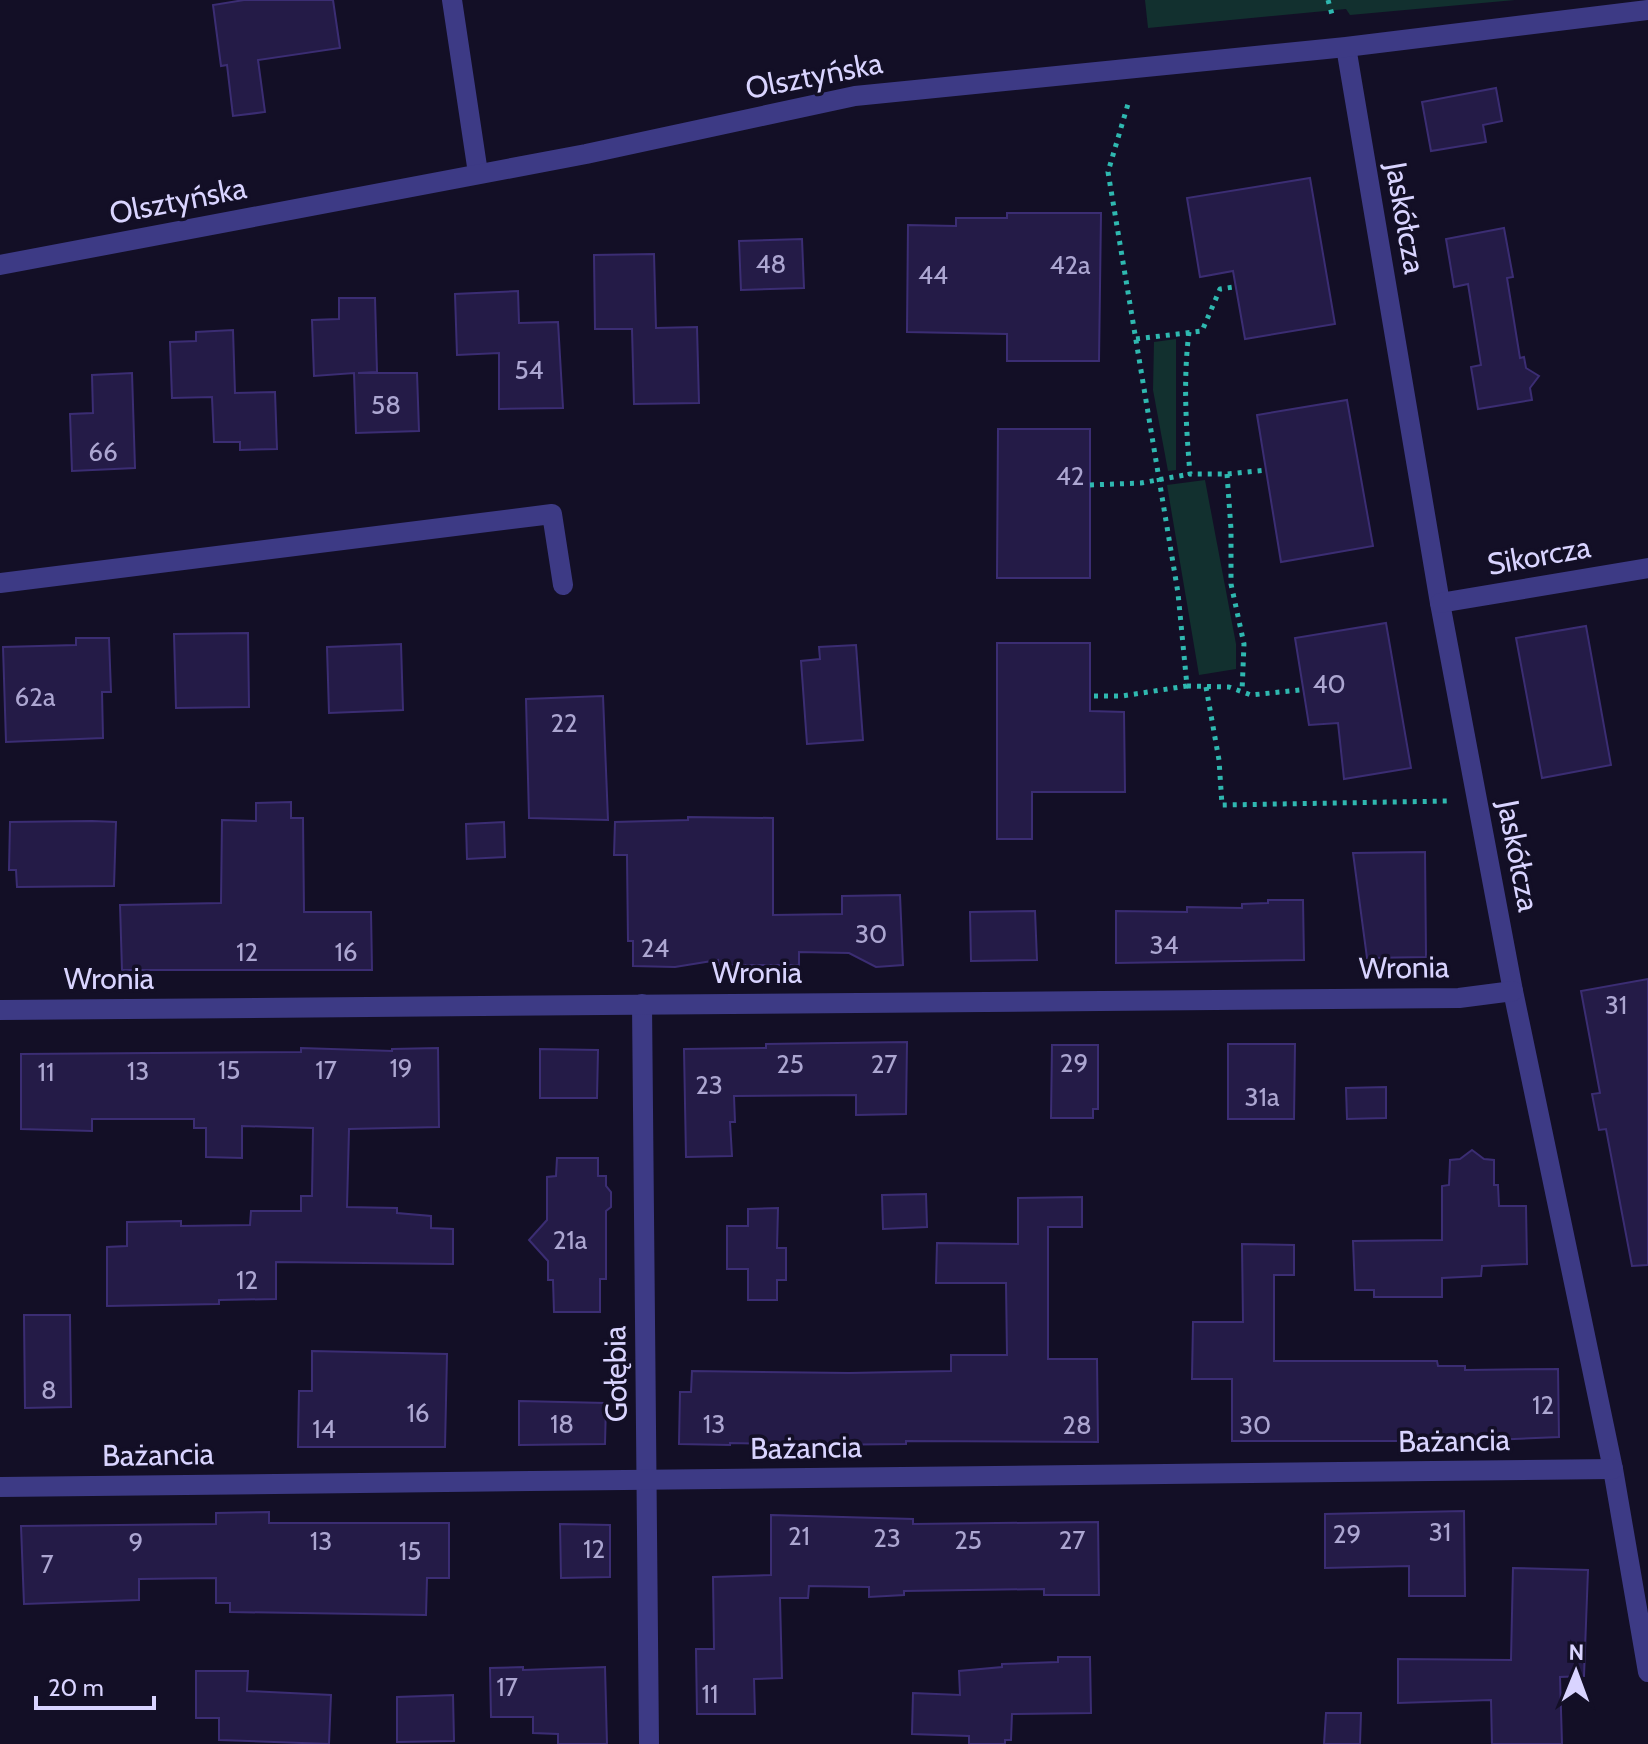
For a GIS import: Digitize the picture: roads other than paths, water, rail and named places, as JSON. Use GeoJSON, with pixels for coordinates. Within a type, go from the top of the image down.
{"type":"FeatureCollection","features":[{"type":"Feature","properties":{"kind":"street"},"geometry":{"type":"LineString","coordinates":[[452,0],[478,173]]}},
{"type":"Feature","properties":{"kind":"street","name":"Olsztyńska"},"geometry":{"type":"LineString","coordinates":[[0,265],[586,154],[855,96],[1346,47],[1648,10]]}},
{"type":"Feature","properties":{"kind":"street","name":"Jaskółcza"},"geometry":{"type":"LineString","coordinates":[[1346,47],[1440,603],[1513,991],[1613,1469],[1648,1672]]}},
{"type":"Feature","properties":{"kind":"street"},"geometry":{"type":"LineString","coordinates":[[0,583],[552,514],[563,585]]}},
{"type":"Feature","properties":{"kind":"street","name":"Sikorcza"},"geometry":{"type":"LineString","coordinates":[[1440,603],[1648,568]]}},
{"type":"Feature","properties":{"kind":"street","name":"Wronia"},"geometry":{"type":"LineString","coordinates":[[0,1010],[1459,998],[1513,991]]}},
{"type":"Feature","properties":{"kind":"street","name":"Gołębia"},"geometry":{"type":"LineString","coordinates":[[642,1004],[649,1744]]}},
{"type":"Feature","properties":{"kind":"street","name":"Bażancia"},"geometry":{"type":"LineString","coordinates":[[0,1487],[1613,1469]]}}]}
